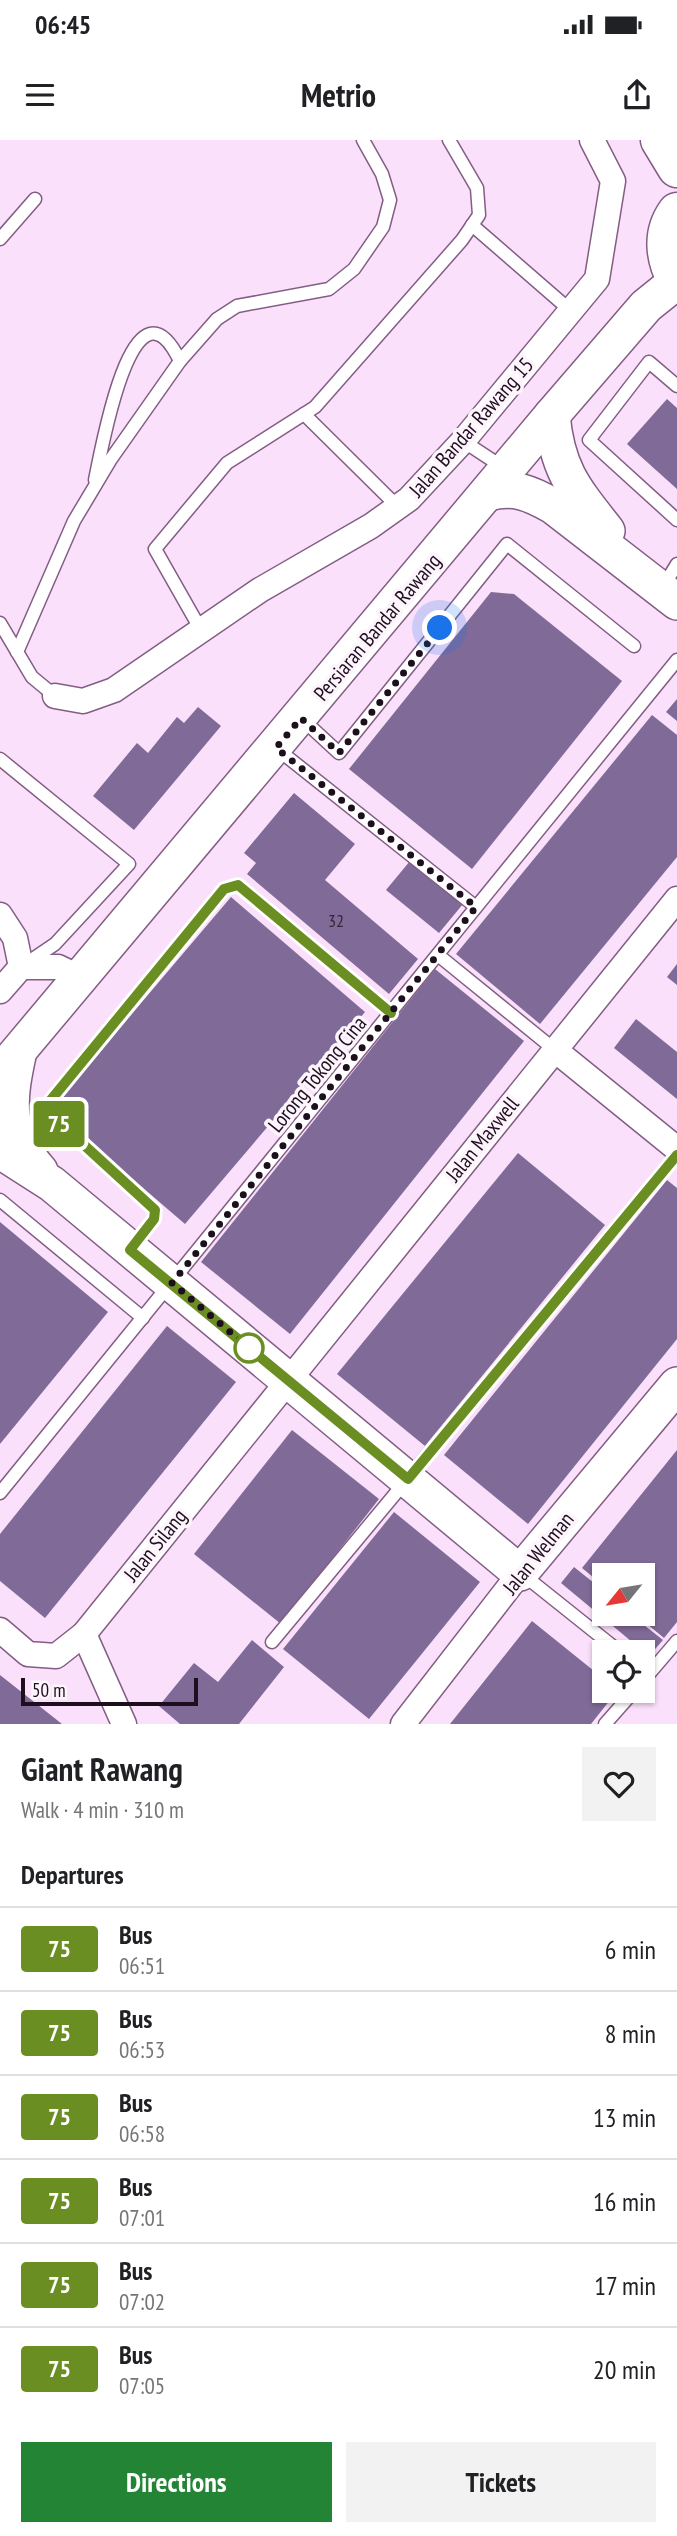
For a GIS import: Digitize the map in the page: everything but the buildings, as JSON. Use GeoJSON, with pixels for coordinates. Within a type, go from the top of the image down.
{"type":"FeatureCollection","features":[{"type":"Feature","properties":{"kind":"main road"},"geometry":{"type":"LineString","coordinates":[[660,140],[677,168]]}},
{"type":"Feature","properties":{"kind":"main road"},"geometry":{"type":"LineString","coordinates":[[677,212],[667,234],[666,252],[677,281]]}},
{"type":"Feature","properties":{"kind":"street","name":"Jalan Bandar Rawang 15"},"geometry":{"type":"LineString","coordinates":[[55,696],[83,701],[114,690],[260,590],[398,507],[463,441],[597,279],[613,181],[592,140]]}},
{"type":"Feature","properties":{"kind":"street","name":"Persiaran Bandar Rawang"},"geometry":{"type":"LineString","coordinates":[[9,1062],[276,748],[552,415],[646,306],[677,281]]}},
{"type":"Feature","properties":{"kind":"street"},"geometry":{"type":"LineString","coordinates":[[552,415],[555,450],[575,491],[664,582]]}},
{"type":"Feature","properties":{"kind":"street"},"geometry":{"type":"LineString","coordinates":[[497,481],[553,506],[664,582]]}},
{"type":"Feature","properties":{"kind":"street","name":"Jalan Maxwell"},"geometry":{"type":"LineString","coordinates":[[288,1380],[677,899]]}},
{"type":"Feature","properties":{"kind":"street"},"geometry":{"type":"LineString","coordinates":[[0,915],[19,948],[21,967],[0,991]]}},
{"type":"Feature","properties":{"kind":"street"},"geometry":{"type":"LineString","coordinates":[[21,967],[58,967],[79,977]]}},
{"type":"Feature","properties":{"kind":"street"},"geometry":{"type":"LineString","coordinates":[[555,1050],[677,1149]]}},
{"type":"Feature","properties":{"kind":"street"},"geometry":{"type":"LineString","coordinates":[[9,1062],[10,1118],[23,1151],[52,1184]]}},
{"type":"Feature","properties":{"kind":"street"},"geometry":{"type":"LineString","coordinates":[[0,1154],[5,1154],[52,1184],[520,1573]]}},
{"type":"Feature","properties":{"kind":"street","name":"Jalan Silang"},"geometry":{"type":"LineString","coordinates":[[0,1630],[28,1654],[56,1656],[84,1634],[288,1380]]}},
{"type":"Feature","properties":{"kind":"street","name":"Jalan Welman"},"geometry":{"type":"LineString","coordinates":[[403,1724],[520,1573],[677,1385]]}},
{"type":"Feature","properties":{"kind":"street"},"geometry":{"type":"LineString","coordinates":[[84,1634],[124,1724]]}},
{"type":"Feature","properties":{"kind":"lane"},"geometry":{"type":"LineString","coordinates":[[17,652],[74,521],[92,490],[180,361],[217,319],[237,306],[329,289],[354,269],[383,228],[390,200],[382,174],[363,140]]}},
{"type":"Feature","properties":{"kind":"lane"},"geometry":{"type":"LineString","coordinates":[[201,630],[155,549],[227,463],[315,407],[472,225],[479,215],[477,188],[449,140]]}},
{"type":"Feature","properties":{"kind":"lane"},"geometry":{"type":"LineString","coordinates":[[0,239],[35,199]]}},
{"type":"Feature","properties":{"kind":"lane"},"geometry":{"type":"LineString","coordinates":[[472,225],[571,311]]}},
{"type":"Feature","properties":{"kind":"lane"},"geometry":{"type":"LineString","coordinates":[[92,490],[114,395],[131,348],[146,335],[160,335],[171,341],[180,361]]}},
{"type":"Feature","properties":{"kind":"lane"},"geometry":{"type":"LineString","coordinates":[[677,386],[649,362],[589,440],[677,520]]}},
{"type":"Feature","properties":{"kind":"lane"},"geometry":{"type":"LineString","coordinates":[[304,415],[398,507]]}},
{"type":"Feature","properties":{"kind":"lane"},"geometry":{"type":"LineString","coordinates":[[463,441],[497,481]]}},
{"type":"Feature","properties":{"kind":"lane"},"geometry":{"type":"LineString","coordinates":[[301,718],[339,753],[507,544],[634,646]]}},
{"type":"Feature","properties":{"kind":"lane"},"geometry":{"type":"LineString","coordinates":[[0,623],[32,677],[55,696]]}},
{"type":"Feature","properties":{"kind":"lane","name":"Lorong Tokong Cina"},"geometry":{"type":"LineString","coordinates":[[0,1493],[677,660]]}},
{"type":"Feature","properties":{"kind":"lane"},"geometry":{"type":"LineString","coordinates":[[276,748],[476,907]]}},
{"type":"Feature","properties":{"kind":"lane"},"geometry":{"type":"LineString","coordinates":[[0,759],[129,864],[55,944],[21,967]]}},
{"type":"Feature","properties":{"kind":"lane"},"geometry":{"type":"LineString","coordinates":[[130,1250],[154,1219],[155,1210],[48,1112],[50,1101],[224,889],[238,885],[391,1013]]}},
{"type":"Feature","properties":{"kind":"lane"},"geometry":{"type":"LineString","coordinates":[[438,955],[555,1050]]}},
{"type":"Feature","properties":{"kind":"lane"},"geometry":{"type":"LineString","coordinates":[[272,1642],[677,1155]]}},
{"type":"Feature","properties":{"kind":"lane"},"geometry":{"type":"LineString","coordinates":[[0,1200],[143,1318]]}},
{"type":"Feature","properties":{"kind":"lane"},"geometry":{"type":"LineString","coordinates":[[520,1573],[605,1640]]}},
{"type":"Feature","properties":{"kind":"lane"},"geometry":{"type":"LineString","coordinates":[[655,1665],[677,1642]]}},
{"type":"Feature","properties":{"kind":"lane"},"geometry":{"type":"LineString","coordinates":[[605,1724],[624,1703]]}},
{"type":"Feature","properties":{"kind":"bus line","name":"75"},"geometry":{"type":"LineString","coordinates":[[391,1013],[238,885],[231,885],[224,889],[50,1101],[48,1112],[155,1210],[154,1219],[130,1250],[408,1479],[677,1155]]}},
{"type":"Feature","properties":{"kind":"route"},"geometry":{"type":"LineString","coordinates":[[249,1348],[172,1283],[476,907],[276,748],[301,718],[339,753],[440,628]]}}]}
